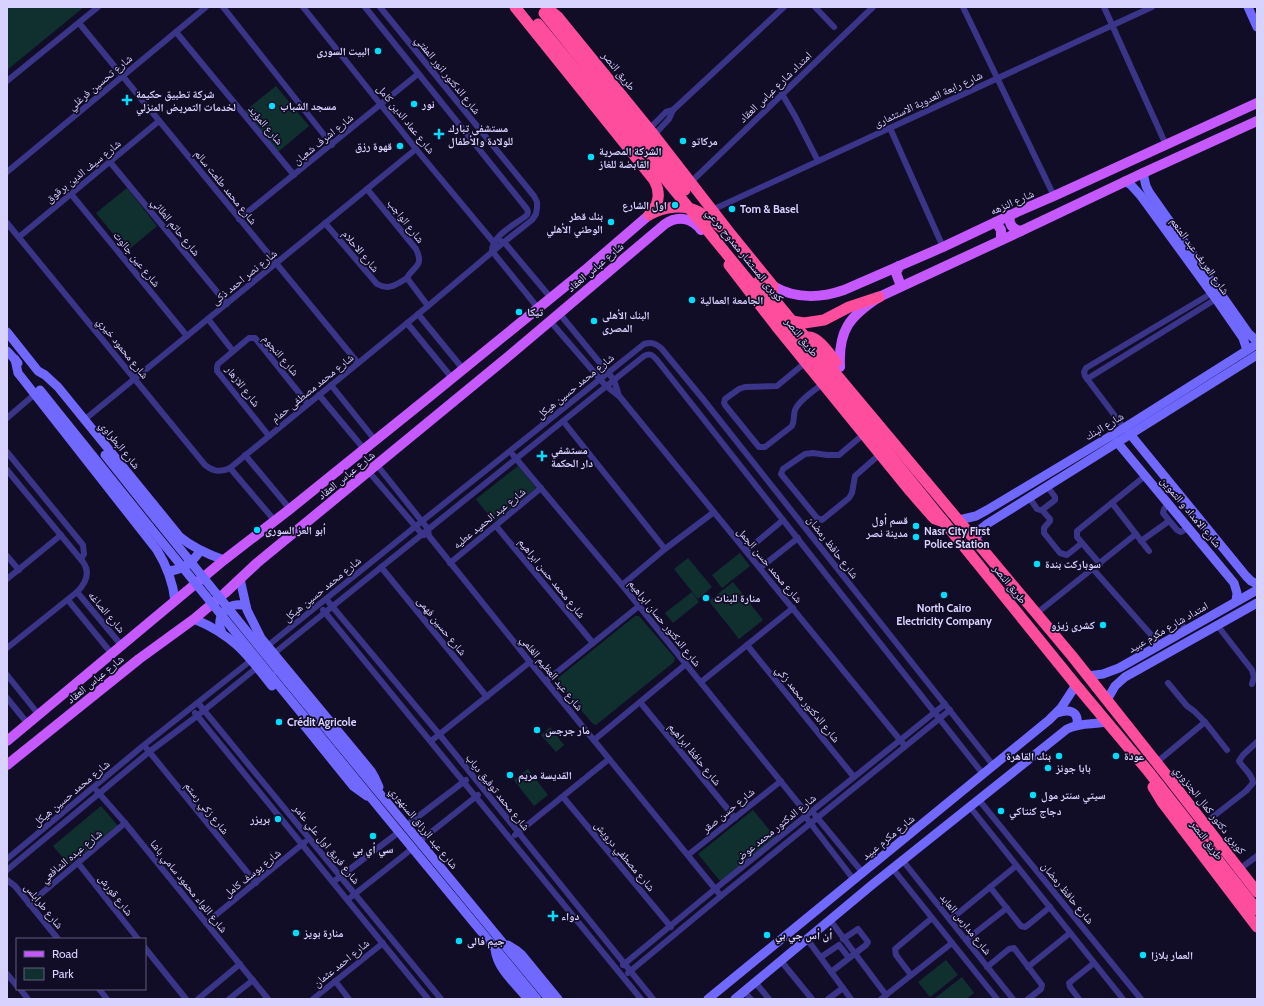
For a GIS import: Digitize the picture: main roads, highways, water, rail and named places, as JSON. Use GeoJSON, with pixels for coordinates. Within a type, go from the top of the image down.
{"type":"FeatureCollection","features":[{"type":"Feature","properties":{"kind":"highway"},"geometry":{"type":"LineString","coordinates":[[515,7],[654,180],[658,189],[658,199],[656,208],[649,215]]}},
{"type":"Feature","properties":{"kind":"highway","name":"كوبرى المستشار ممدوح مرعي"},"geometry":{"type":"LineString","coordinates":[[524,7],[716,240],[944,522]]}},
{"type":"Feature","properties":{"kind":"highway","name":"كوبرى المستشار ممدوح مرعي"},"geometry":{"type":"LineString","coordinates":[[543,9],[671,173],[821,356],[958,519]]}},
{"type":"Feature","properties":{"kind":"highway","name":"طريق النصر"},"geometry":{"type":"LineString","coordinates":[[543,9],[558,17],[691,182],[772,286]]}},
{"type":"Feature","properties":{"kind":"highway"},"geometry":{"type":"LineString","coordinates":[[654,180],[662,180],[669,176],[673,165],[671,157]]}},
{"type":"Feature","properties":{"kind":"highway"},"geometry":{"type":"LineString","coordinates":[[649,215],[672,207],[691,209],[697,211],[730,233]]}},
{"type":"Feature","properties":{"kind":"highway","name":"طريق النصر"},"geometry":{"type":"LineString","coordinates":[[701,230],[880,454],[931,515],[944,522],[1106,722],[1148,771],[1156,792],[1162,802],[1257,927]]}},
{"type":"Feature","properties":{"kind":"highway"},"geometry":{"type":"LineString","coordinates":[[756,299],[765,300],[770,297],[773,292],[772,286]]}},
{"type":"Feature","properties":{"kind":"highway"},"geometry":{"type":"LineString","coordinates":[[756,299],[766,309],[780,318],[795,322],[808,323],[824,320],[849,307],[880,297]]}},
{"type":"Feature","properties":{"kind":"highway","name":"طريق النصر"},"geometry":{"type":"LineString","coordinates":[[798,352],[798,344],[802,339],[810,337],[817,339],[950,500],[957,512],[958,519],[975,540],[1037,613],[1156,762],[1165,767],[1179,779],[1257,880]]}},
{"type":"Feature","properties":{"kind":"highway","name":"كوبرى دكتور كمال الجنزوري"},"geometry":{"type":"LineString","coordinates":[[1156,762],[1257,892]]}},
{"type":"Feature","properties":{"kind":"highway"},"geometry":{"type":"LineString","coordinates":[[1148,771],[1257,910]]}},
{"type":"Feature","properties":{"kind":"main road","name":"شارع النزهه"},"geometry":{"type":"LineString","coordinates":[[772,286],[786,293],[800,296],[824,296],[844,290],[943,247],[1257,103]]}},
{"type":"Feature","properties":{"kind":"main road"},"geometry":{"type":"LineString","coordinates":[[840,367],[839,350],[846,328],[861,309],[880,297],[1125,181],[1257,121]]}},
{"type":"Feature","properties":{"kind":"main road","name":"شارع عباس العقاد"},"geometry":{"type":"LineString","coordinates":[[7,741],[224,560],[290,509],[551,298],[649,215]]}},
{"type":"Feature","properties":{"kind":"main road"},"geometry":{"type":"LineString","coordinates":[[1010,215],[1011,225],[1015,229],[1021,231]]}},
{"type":"Feature","properties":{"kind":"main road","name":"شارع عباس العقاد"},"geometry":{"type":"LineString","coordinates":[[7,765],[140,659],[194,619],[257,563],[669,221],[687,219],[695,223],[701,230]]}},
{"type":"Feature","properties":{"kind":"main road"},"geometry":{"type":"LineString","coordinates":[[996,222],[1001,230],[1001,240]]}},
{"type":"Feature","properties":{"kind":"main road"},"geometry":{"type":"LineString","coordinates":[[899,266],[896,273],[901,286]]}},
{"type":"Feature","properties":{"kind":"place","name":"البيت السورى"},"geometry":{"type":"Point","coordinates":[378,51]}},
{"type":"Feature","properties":{"kind":"place","name":"شركة تطبيق حكيمة لخدمات التمريض المنزلي"},"geometry":{"type":"Point","coordinates":[127,100]}},
{"type":"Feature","properties":{"kind":"place","name":"نور"},"geometry":{"type":"Point","coordinates":[414,104]}},
{"type":"Feature","properties":{"kind":"place","name":"مسجد الشباب"},"geometry":{"type":"Point","coordinates":[272,106]}},
{"type":"Feature","properties":{"kind":"place","name":"مستشفى تبارك للولادة والأطفال"},"geometry":{"type":"Point","coordinates":[439,134]}},
{"type":"Feature","properties":{"kind":"place","name":"مركاتو"},"geometry":{"type":"Point","coordinates":[683,141]}},
{"type":"Feature","properties":{"kind":"place","name":"قهوة رزق"},"geometry":{"type":"Point","coordinates":[400,146]}},
{"type":"Feature","properties":{"kind":"place","name":"الشركة المصرية القابضة للغاز"},"geometry":{"type":"Point","coordinates":[591,157]}},
{"type":"Feature","properties":{"kind":"place","name":"اول الشارع"},"geometry":{"type":"Point","coordinates":[675,205]}},
{"type":"Feature","properties":{"kind":"place","name":"Tom & Basel"},"geometry":{"type":"Point","coordinates":[732,209]}},
{"type":"Feature","properties":{"kind":"place","name":"بنك قطر الوطني الأهلي"},"geometry":{"type":"Point","coordinates":[611,222]}},
{"type":"Feature","properties":{"kind":"place","name":"الجامعة العمالية"},"geometry":{"type":"Point","coordinates":[692,300]}},
{"type":"Feature","properties":{"kind":"place","name":"تيكا"},"geometry":{"type":"Point","coordinates":[519,312]}},
{"type":"Feature","properties":{"kind":"place","name":"البنك الأهلى المصرى"},"geometry":{"type":"Point","coordinates":[594,321]}},
{"type":"Feature","properties":{"kind":"place","name":"مستشفي دار الحكمة"},"geometry":{"type":"Point","coordinates":[542,456]}},
{"type":"Feature","properties":{"kind":"place","name":"قسم أول مدينة نصر"},"geometry":{"type":"Point","coordinates":[916,526]}},
{"type":"Feature","properties":{"kind":"place","name":"أبو العز السورى"},"geometry":{"type":"Point","coordinates":[257,530]}},
{"type":"Feature","properties":{"kind":"place","name":"Nasr City First Police Station"},"geometry":{"type":"Point","coordinates":[916,537]}},
{"type":"Feature","properties":{"kind":"place","name":"سوباركت بندة"},"geometry":{"type":"Point","coordinates":[1037,564]}},
{"type":"Feature","properties":{"kind":"place","name":"North Cairo Electricity Company"},"geometry":{"type":"Point","coordinates":[944,595]}},
{"type":"Feature","properties":{"kind":"place","name":"منارة للبنات"},"geometry":{"type":"Point","coordinates":[706,598]}},
{"type":"Feature","properties":{"kind":"place","name":"كشرى زيزو"},"geometry":{"type":"Point","coordinates":[1103,625]}},
{"type":"Feature","properties":{"kind":"place","name":"Crédit Agricole"},"geometry":{"type":"Point","coordinates":[279,722]}},
{"type":"Feature","properties":{"kind":"place","name":"مار جرجس"},"geometry":{"type":"Point","coordinates":[537,730]}},
{"type":"Feature","properties":{"kind":"place","name":"بنك القاهرة"},"geometry":{"type":"Point","coordinates":[1059,756]}},
{"type":"Feature","properties":{"kind":"place","name":"عودة"},"geometry":{"type":"Point","coordinates":[1116,756]}},
{"type":"Feature","properties":{"kind":"place","name":"بابا جونز"},"geometry":{"type":"Point","coordinates":[1048,768]}},
{"type":"Feature","properties":{"kind":"place","name":"القديسة مريم"},"geometry":{"type":"Point","coordinates":[510,775]}},
{"type":"Feature","properties":{"kind":"place","name":"سيتي سنتر مول"},"geometry":{"type":"Point","coordinates":[1033,795]}},
{"type":"Feature","properties":{"kind":"place","name":"دجاج كنتاكي"},"geometry":{"type":"Point","coordinates":[1001,811]}},
{"type":"Feature","properties":{"kind":"place","name":"بريزر"},"geometry":{"type":"Point","coordinates":[278,819]}},
{"type":"Feature","properties":{"kind":"place","name":"سي أي بي"},"geometry":{"type":"Point","coordinates":[373,836]}},
{"type":"Feature","properties":{"kind":"place","name":"دواء"},"geometry":{"type":"Point","coordinates":[553,916]}},
{"type":"Feature","properties":{"kind":"place","name":"منارة بويز"},"geometry":{"type":"Point","coordinates":[296,933]}},
{"type":"Feature","properties":{"kind":"place","name":"أن أس جي بي"},"geometry":{"type":"Point","coordinates":[767,935]}},
{"type":"Feature","properties":{"kind":"place","name":"جيم فالى"},"geometry":{"type":"Point","coordinates":[459,941]}},
{"type":"Feature","properties":{"kind":"place","name":"العمار بلازا"},"geometry":{"type":"Point","coordinates":[1143,955]}}]}
